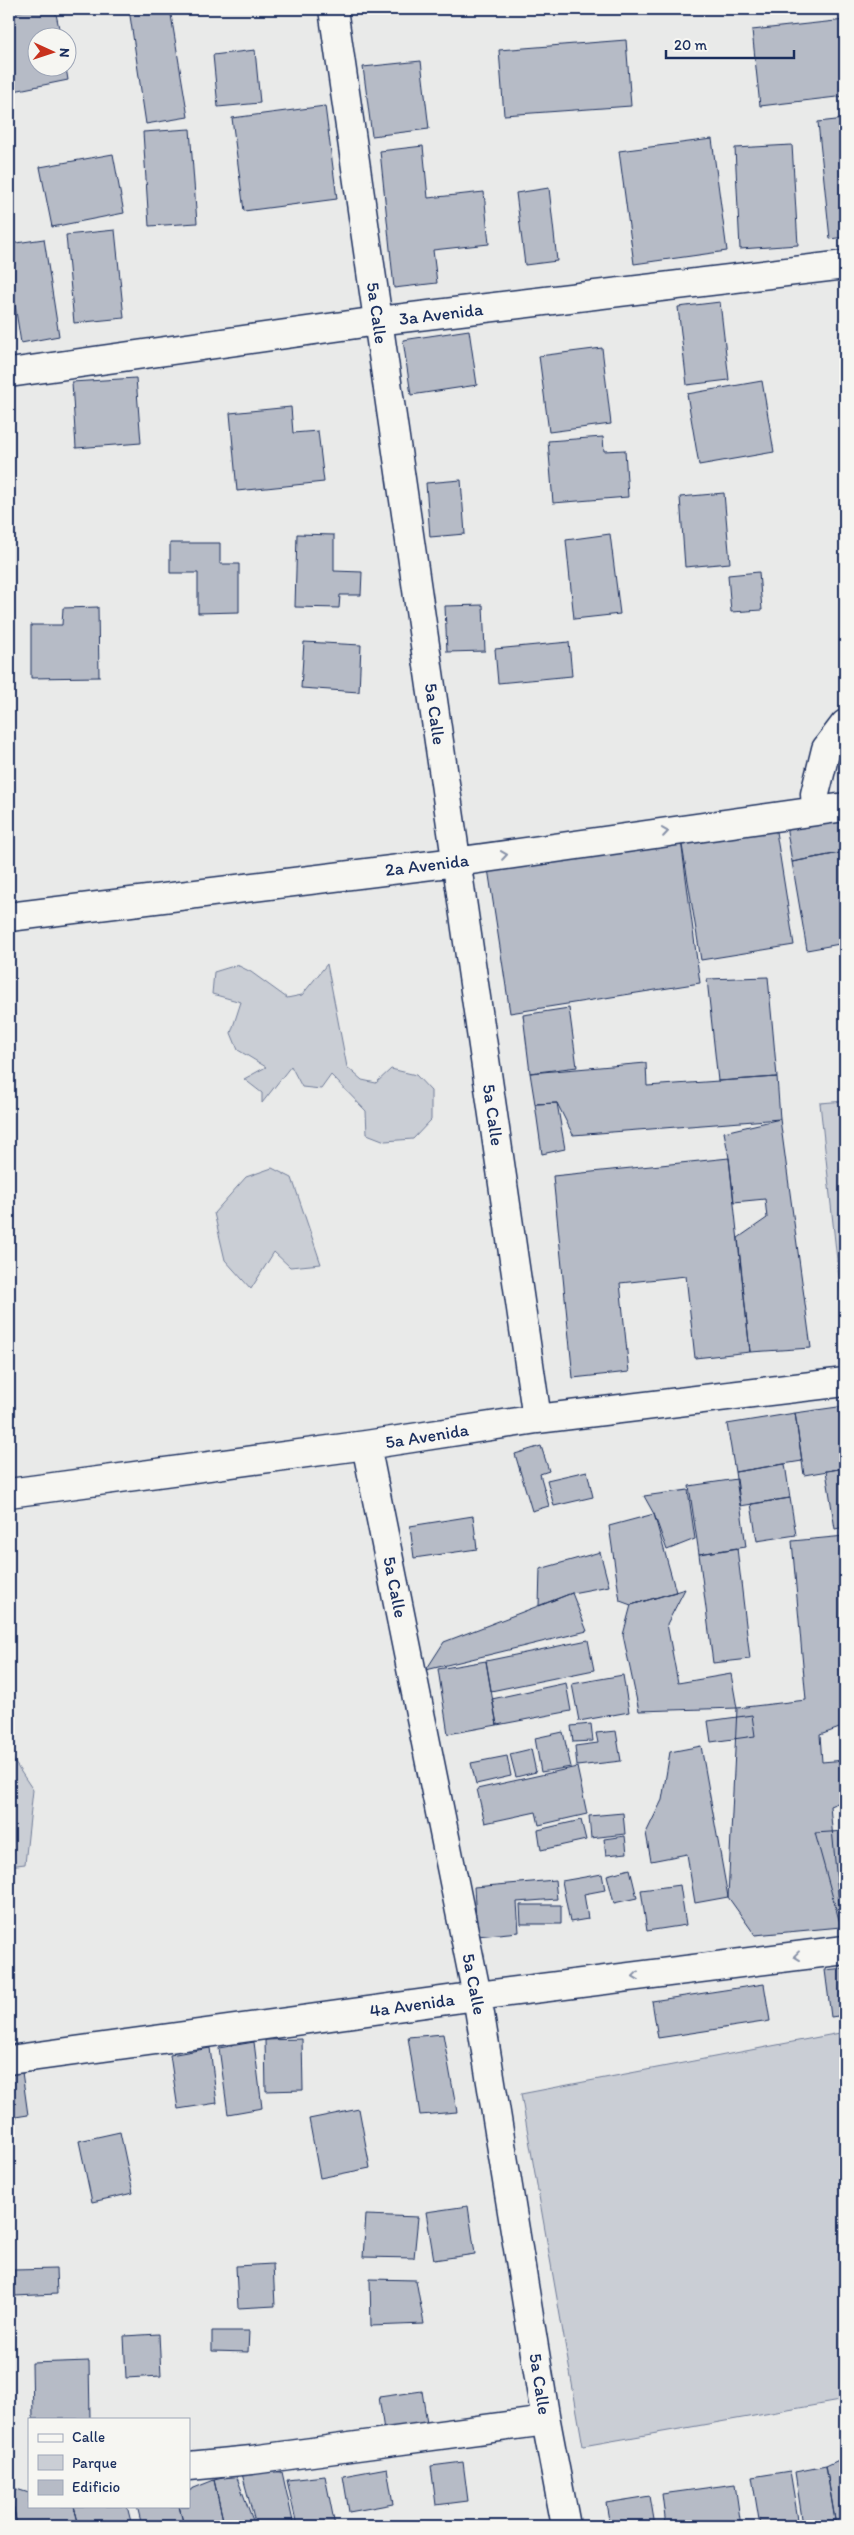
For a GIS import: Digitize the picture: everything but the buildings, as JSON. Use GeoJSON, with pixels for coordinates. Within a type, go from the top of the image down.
{"type":"FeatureCollection","features":[{"type":"Feature","properties":{"kind":"street","name":"5a Calle"},"geometry":{"type":"LineString","coordinates":[[333,9],[537,1419]]}},
{"type":"Feature","properties":{"kind":"street","name":"3a Avenida"},"geometry":{"type":"LineString","coordinates":[[9,373],[378,321],[845,265]]}},
{"type":"Feature","properties":{"kind":"street"},"geometry":{"type":"LineString","coordinates":[[816,811],[815,794],[826,749],[845,724]]}},
{"type":"Feature","properties":{"kind":"street","name":"2a Avenida"},"geometry":{"type":"LineString","coordinates":[[9,917],[456,862],[845,807]]}},
{"type":"Feature","properties":{"kind":"street","name":"5a Avenida"},"geometry":{"type":"LineString","coordinates":[[9,1493],[366,1445],[537,1419],[845,1382]]}},
{"type":"Feature","properties":{"kind":"street","name":"5a Calle"},"geometry":{"type":"LineString","coordinates":[[366,1445],[477,1996],[546,2421],[566,2526]]}},
{"type":"Feature","properties":{"kind":"street","name":"4a Avenida"},"geometry":{"type":"LineString","coordinates":[[9,2060],[477,1996],[845,1950]]}},
{"type":"Feature","properties":{"kind":"street"},"geometry":{"type":"LineString","coordinates":[[190,2466],[252,2460],[546,2421]]}},
{"type":"Feature","properties":{"kind":"green space"},"geometry":{"type":"Polygon","coordinates":[[[327,964],[347,1067],[362,1080],[376,1083],[391,1069],[416,1075],[431,1091],[431,1120],[413,1139],[385,1141],[367,1134],[366,1111],[331,1075],[321,1089],[302,1087],[291,1066],[262,1103],[262,1093],[244,1079],[266,1067],[238,1050],[231,1033],[241,1002],[212,994],[214,972],[237,965],[251,972],[287,998],[302,995],[327,964]]]}},
{"type":"Feature","properties":{"kind":"green space"},"geometry":{"type":"Polygon","coordinates":[[[845,1101],[845,1334],[820,1103],[845,1101]]]}},
{"type":"Feature","properties":{"kind":"green space"},"geometry":{"type":"Polygon","coordinates":[[[272,1168],[292,1178],[321,1264],[290,1267],[274,1252],[251,1289],[225,1260],[214,1213],[246,1177],[272,1168]]]}},
{"type":"Feature","properties":{"kind":"green space"},"geometry":{"type":"Polygon","coordinates":[[[9,1754],[33,1790],[25,1864],[9,1866],[9,1754]]]}},
{"type":"Feature","properties":{"kind":"green space"},"geometry":{"type":"Polygon","coordinates":[[[845,2032],[845,2400],[583,2446],[521,2094],[845,2032]]]}}]}
